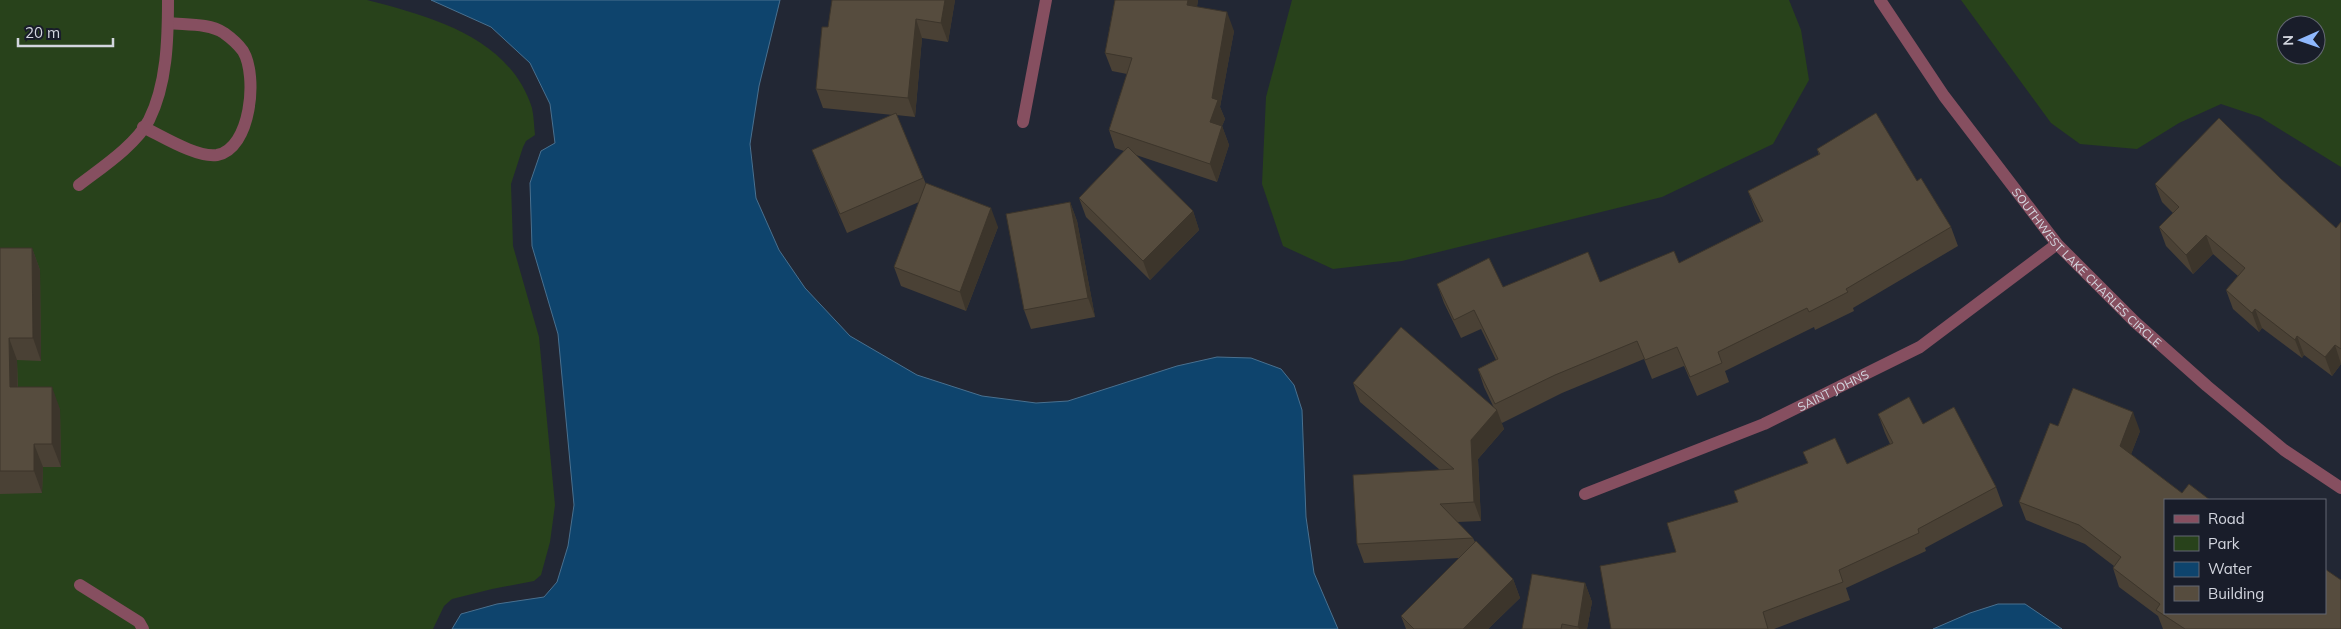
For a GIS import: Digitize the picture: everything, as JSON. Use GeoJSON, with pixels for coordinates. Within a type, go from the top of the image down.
{"type":"FeatureCollection","features":[{"type":"Feature","properties":{"kind":"street"},"geometry":{"type":"LineString","coordinates":[[79,185],[121,152],[148,121],[163,72],[168,23],[168,0]]}},
{"type":"Feature","properties":{"kind":"street"},"geometry":{"type":"LineString","coordinates":[[1023,122],[1046,0]]}},
{"type":"Feature","properties":{"kind":"street","name":"SOUTHWEST LAKE CHARLES CIRCLE"},"geometry":{"type":"LineString","coordinates":[[1880,0],[1944,96],[2057,244],[2135,322],[2207,386],[2284,450],[2341,488]]}},
{"type":"Feature","properties":{"kind":"street"},"geometry":{"type":"LineString","coordinates":[[143,127],[206,155],[219,155],[234,146],[245,127],[250,93],[249,69],[243,52],[222,31],[206,26],[168,23]]}},
{"type":"Feature","properties":{"kind":"street","name":"SAINT JOHNS"},"geometry":{"type":"LineString","coordinates":[[1585,494],[1764,424],[1920,348],[2057,244]]}},
{"type":"Feature","properties":{"kind":"street"},"geometry":{"type":"LineString","coordinates":[[80,585],[139,622],[143,629]]}},
{"type":"Feature","properties":{"kind":"green space"},"geometry":{"type":"Polygon","coordinates":[[[0,0],[367,0],[442,23],[487,47],[506,64],[521,84],[532,108],[534,118],[535,135],[526,141],[523,147],[511,184],[513,246],[539,337],[555,505],[550,542],[541,575],[534,581],[452,599],[444,606],[433,629],[0,629],[0,0]]]}},
{"type":"Feature","properties":{"kind":"green space"},"geometry":{"type":"Polygon","coordinates":[[[1292,0],[1789,0],[1801,30],[1809,80],[1773,144],[1662,197],[1402,261],[1333,269],[1283,246],[1262,184],[1266,97],[1292,0]]]}},
{"type":"Feature","properties":{"kind":"green space"},"geometry":{"type":"Polygon","coordinates":[[[1961,0],[2341,0],[2341,167],[2260,117],[2221,104],[2179,123],[2137,149],[2080,144],[2051,123],[1961,0]]]}},
{"type":"Feature","properties":{"kind":"water"},"geometry":{"type":"Polygon","coordinates":[[[431,0],[780,0],[759,86],[750,144],[756,198],[779,250],[805,288],[850,336],[917,375],[982,396],[1036,403],[1068,401],[1177,366],[1217,357],[1251,358],[1281,369],[1294,385],[1302,410],[1306,517],[1314,573],[1338,629],[452,629],[461,614],[497,604],[544,597],[557,582],[568,546],[574,505],[558,334],[532,246],[530,183],[541,151],[555,143],[550,104],[530,63],[491,27],[431,0]]]}},
{"type":"Feature","properties":{"kind":"water"},"geometry":{"type":"Polygon","coordinates":[[[1998,604],[2025,604],[2062,629],[1933,629],[1970,613],[1998,604]]]}},
{"type":"Feature","properties":{"kind":"building"},"geometry":{"type":"Polygon","coordinates":[[[832,0],[945,0],[941,23],[916,19],[908,98],[816,89],[822,27],[828,27],[832,0]]]}},
{"type":"Feature","properties":{"kind":"building"},"geometry":{"type":"Polygon","coordinates":[[[1115,0],[1188,0],[1187,5],[1227,12],[1212,98],[1218,100],[1210,122],[1222,126],[1210,164],[1109,130],[1132,58],[1105,53],[1115,0]]]}},
{"type":"Feature","properties":{"kind":"building"},"geometry":{"type":"Polygon","coordinates":[[[896,113],[923,178],[840,214],[812,150],[896,113]]]}},
{"type":"Feature","properties":{"kind":"building"},"geometry":{"type":"Polygon","coordinates":[[[1876,113],[1917,181],[1921,178],[1951,227],[1846,289],[1848,292],[1809,312],[1807,308],[1718,352],[1722,363],[1690,377],[1677,347],[1645,360],[1637,341],[1555,375],[1495,404],[1478,369],[1498,359],[1474,310],[1454,320],[1437,284],[1489,258],[1503,287],[1588,252],[1600,282],[1674,251],[1679,263],[1763,221],[1748,191],[1820,154],[1817,149],[1876,113]]]}},
{"type":"Feature","properties":{"kind":"building"},"geometry":{"type":"Polygon","coordinates":[[[2219,118],[2280,178],[2336,228],[2341,222],[2341,349],[2335,345],[2325,357],[2297,336],[2295,340],[2255,309],[2252,313],[2226,290],[2245,268],[2206,235],[2186,255],[2159,227],[2179,207],[2155,184],[2219,118]]]}},
{"type":"Feature","properties":{"kind":"building"},"geometry":{"type":"Polygon","coordinates":[[[1128,147],[1193,211],[1143,261],[1079,198],[1128,147]]]}},
{"type":"Feature","properties":{"kind":"building"},"geometry":{"type":"Polygon","coordinates":[[[926,183],[991,208],[960,292],[894,267],[926,183]]]}},
{"type":"Feature","properties":{"kind":"building"},"geometry":{"type":"Polygon","coordinates":[[[1070,202],[1088,298],[1024,310],[1006,214],[1070,202]]]}},
{"type":"Feature","properties":{"kind":"building"},"geometry":{"type":"Polygon","coordinates":[[[0,248],[32,248],[33,338],[9,338],[10,387],[52,387],[52,444],[34,444],[34,471],[0,471],[0,248]]]}},
{"type":"Feature","properties":{"kind":"building"},"geometry":{"type":"Polygon","coordinates":[[[1401,327],[1497,410],[1471,440],[1474,502],[1440,504],[1473,538],[1357,544],[1353,475],[1454,469],[1353,383],[1401,327]]]}},
{"type":"Feature","properties":{"kind":"building"},"geometry":{"type":"Polygon","coordinates":[[[2073,388],[2133,412],[2120,446],[2182,493],[2189,484],[2209,499],[2164,499],[2164,614],[2326,614],[2326,570],[2341,580],[2341,629],[2185,629],[2156,610],[2160,604],[2113,568],[2121,557],[2079,525],[2019,502],[2050,423],[2058,426],[2073,388]]]}},
{"type":"Feature","properties":{"kind":"building"},"geometry":{"type":"Polygon","coordinates":[[[1909,397],[1923,424],[1954,407],[1996,487],[1918,529],[1919,533],[1839,570],[1843,582],[1763,612],[1768,629],[1611,629],[1600,566],[1676,552],[1667,523],[1738,502],[1734,491],[1808,463],[1803,452],[1835,438],[1847,464],[1893,443],[1878,414],[1909,397]]]}},
{"type":"Feature","properties":{"kind":"building"},"geometry":{"type":"Polygon","coordinates":[[[1476,541],[1513,579],[1463,629],[1414,629],[1401,616],[1476,541]]]}},
{"type":"Feature","properties":{"kind":"building"},"geometry":{"type":"Polygon","coordinates":[[[1532,574],[1585,583],[1578,627],[1562,624],[1561,629],[1522,629],[1532,574]]]}}]}
